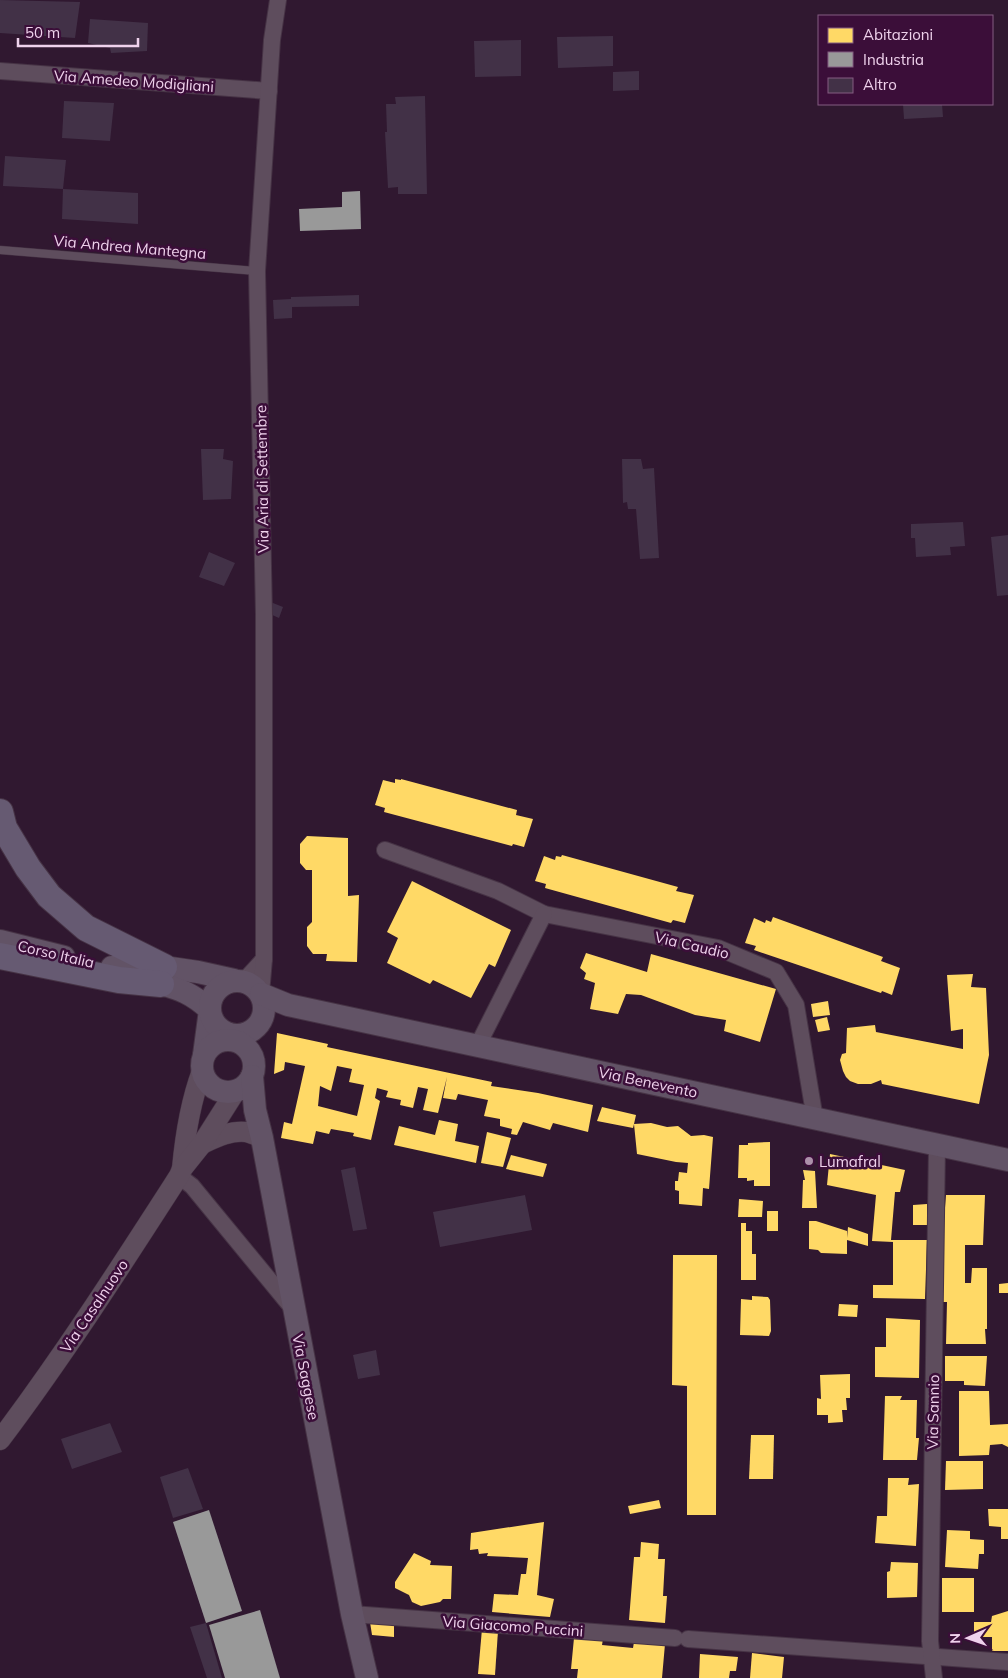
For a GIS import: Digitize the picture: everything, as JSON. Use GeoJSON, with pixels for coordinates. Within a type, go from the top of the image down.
{"type":"FeatureCollection","features":[{"type":"Feature","properties":{"kind":"highway"},"geometry":{"type":"LineString","coordinates":[[0,812],[4,828],[28,868],[49,896],[86,928],[163,976]]}},
{"type":"Feature","properties":{"kind":"highway"},"geometry":{"type":"LineString","coordinates":[[0,956],[110,979],[163,976]]}},
{"type":"Feature","properties":{"kind":"main road","name":"Corso Italia"},"geometry":{"type":"LineString","coordinates":[[0,941],[58,956],[163,976]]}},
{"type":"Feature","properties":{"kind":"main road"},"geometry":{"type":"LineString","coordinates":[[163,976],[198,972],[251,993]]}},
{"type":"Feature","properties":{"kind":"main road"},"geometry":{"type":"LineString","coordinates":[[163,976],[180,989],[198,999],[210,1010],[212,1018],[217,1025],[223,1031],[230,1034],[247,1033],[260,1023],[251,993]]}},
{"type":"Feature","properties":{"kind":"main road"},"geometry":{"type":"LineString","coordinates":[[226,983],[251,993],[253,1070],[248,1083],[242,1088],[235,1092],[226,1093],[218,1091],[210,1086],[205,1079],[203,1063],[213,996],[218,988],[226,983]]}},
{"type":"Feature","properties":{"kind":"main road","name":"Via Benevento"},"geometry":{"type":"LineString","coordinates":[[251,993],[275,1009],[288,1004],[1008,1160]]}},
{"type":"Feature","properties":{"kind":"main road"},"geometry":{"type":"LineString","coordinates":[[203,1063],[214,1044],[228,1040],[243,1045],[252,1057],[253,1070]]}},
{"type":"Feature","properties":{"kind":"main road","name":"Via Saggese"},"geometry":{"type":"LineString","coordinates":[[253,1070],[255,1110],[366,1678]]}},
{"type":"Feature","properties":{"kind":"main road"},"geometry":{"type":"LineString","coordinates":[[235,1092],[262,1138]]}},
{"type":"Feature","properties":{"kind":"street","name":"Via Aria di Settembre"},"geometry":{"type":"LineString","coordinates":[[251,993],[264,959],[264,615],[257,271],[272,40],[280,1]]}},
{"type":"Feature","properties":{"kind":"street","name":"Via Amedeo Modigliani"},"geometry":{"type":"LineString","coordinates":[[0,71],[269,91]]}},
{"type":"Feature","properties":{"kind":"street","name":"Via Caudio"},"geometry":{"type":"LineString","coordinates":[[385,850],[498,891],[544,914],[718,948],[776,972],[796,1005],[815,1118]]}},
{"type":"Feature","properties":{"kind":"street"},"geometry":{"type":"LineString","coordinates":[[478,1045],[544,914]]}},
{"type":"Feature","properties":{"kind":"street"},"geometry":{"type":"LineString","coordinates":[[203,1063],[194,1092],[180,1173],[294,1310]]}},
{"type":"Feature","properties":{"kind":"street","name":"Via Casalnuovo"},"geometry":{"type":"LineString","coordinates":[[0,1440],[41,1385],[235,1092]]}},
{"type":"Feature","properties":{"kind":"street"},"geometry":{"type":"LineString","coordinates":[[202,1144],[233,1133],[246,1132],[262,1138]]}},
{"type":"Feature","properties":{"kind":"street","name":"Via Sannio"},"geometry":{"type":"LineString","coordinates":[[934,1678],[930,1642],[936,1145]]}},
{"type":"Feature","properties":{"kind":"street","name":"Via Giacomo Puccini"},"geometry":{"type":"LineString","coordinates":[[352,1614],[1008,1662]]}},
{"type":"Feature","properties":{"kind":"lane","name":"Via Andrea Mantegna"},"geometry":{"type":"LineString","coordinates":[[0,250],[257,271]]}},
{"type":"Feature","properties":{"kind":"building: Abitazioni"},"geometry":{"type":"Polygon","coordinates":[[[395,779],[517,810],[516,815],[533,819],[524,847],[513,844],[512,846],[384,812],[385,808],[375,805],[383,780],[395,783],[395,779]]]}},
{"type":"Feature","properties":{"kind":"building: Abitazioni"},"geometry":{"type":"Polygon","coordinates":[[[307,836],[348,838],[348,896],[359,895],[357,962],[326,961],[327,954],[313,954],[307,946],[307,927],[312,922],[312,870],[306,870],[300,863],[300,844],[307,836]]]}},
{"type":"Feature","properties":{"kind":"building: Abitazioni"},"geometry":{"type":"Polygon","coordinates":[[[562,855],[678,887],[676,891],[694,895],[685,923],[673,920],[671,923],[545,888],[546,884],[535,881],[544,856],[555,860],[556,856],[561,857],[562,855]]]}},
{"type":"Feature","properties":{"kind":"building: Abitazioni"},"geometry":{"type":"Polygon","coordinates":[[[412,881],[511,930],[495,967],[489,964],[471,998],[433,980],[430,984],[387,963],[398,938],[387,932],[412,881]]]}},
{"type":"Feature","properties":{"kind":"building: Abitazioni"},"geometry":{"type":"Polygon","coordinates":[[[773,917],[883,957],[881,961],[900,968],[892,995],[882,991],[881,993],[754,950],[756,946],[745,943],[754,918],[765,923],[766,920],[771,922],[773,917]]]}},
{"type":"Feature","properties":{"kind":"building: Abitazioni"},"geometry":{"type":"Polygon","coordinates":[[[586,953],[647,972],[651,954],[776,989],[760,1042],[724,1031],[726,1020],[695,1015],[641,995],[626,994],[618,1014],[590,1009],[595,983],[584,979],[586,973],[580,968],[586,953]]]}},
{"type":"Feature","properties":{"kind":"building: Abitazioni"},"geometry":{"type":"Polygon","coordinates":[[[973,974],[971,987],[986,988],[989,1055],[979,1104],[882,1084],[881,1080],[871,1084],[858,1084],[846,1077],[840,1060],[842,1054],[846,1053],[847,1028],[875,1025],[876,1032],[963,1049],[963,1029],[951,1031],[947,975],[973,974]]]}},
{"type":"Feature","properties":{"kind":"building: Abitazioni"},"geometry":{"type":"Polygon","coordinates":[[[828,1001],[830,1015],[813,1017],[811,1004],[828,1001]]]}},
{"type":"Feature","properties":{"kind":"building: Abitazioni"},"geometry":{"type":"Polygon","coordinates":[[[827,1017],[830,1030],[818,1032],[815,1020],[827,1017]]]}},
{"type":"Feature","properties":{"kind":"building: Abitazioni"},"geometry":{"type":"Polygon","coordinates":[[[277,1033],[328,1044],[327,1047],[492,1082],[491,1086],[538,1093],[593,1105],[588,1132],[553,1123],[550,1130],[523,1122],[517,1135],[511,1134],[512,1129],[500,1126],[500,1119],[484,1116],[488,1100],[458,1094],[456,1100],[443,1098],[447,1077],[438,1113],[423,1110],[428,1089],[418,1087],[413,1108],[400,1105],[401,1100],[386,1097],[388,1091],[377,1088],[375,1098],[380,1101],[371,1140],[353,1136],[354,1133],[331,1129],[329,1134],[316,1131],[313,1144],[281,1138],[284,1122],[292,1124],[305,1066],[285,1062],[284,1070],[274,1074],[277,1033]],[[337,1066],[331,1091],[320,1086],[318,1106],[357,1116],[364,1085],[349,1082],[352,1069],[337,1066]]]}},
{"type":"Feature","properties":{"kind":"building: Abitazioni"},"geometry":{"type":"Polygon","coordinates":[[[602,1107],[636,1115],[633,1128],[597,1121],[602,1107]]]}},
{"type":"Feature","properties":{"kind":"building: Abitazioni"},"geometry":{"type":"Polygon","coordinates":[[[439,1120],[458,1124],[455,1141],[479,1146],[476,1163],[394,1145],[399,1126],[435,1135],[439,1120]]]}},
{"type":"Feature","properties":{"kind":"building: Abitazioni"},"geometry":{"type":"Polygon","coordinates":[[[651,1123],[667,1127],[678,1126],[691,1136],[704,1135],[713,1137],[709,1189],[703,1188],[702,1206],[679,1204],[679,1191],[675,1190],[675,1181],[678,1181],[679,1172],[687,1173],[688,1163],[637,1154],[634,1124],[651,1123]]]}},
{"type":"Feature","properties":{"kind":"building: Abitazioni"},"geometry":{"type":"Polygon","coordinates":[[[487,1132],[511,1138],[503,1167],[481,1163],[487,1132]]]}},
{"type":"Feature","properties":{"kind":"building: Abitazioni"},"geometry":{"type":"Polygon","coordinates":[[[770,1142],[770,1186],[754,1186],[754,1180],[747,1181],[747,1178],[738,1178],[739,1145],[770,1142]]]}},
{"type":"Feature","properties":{"kind":"building: Abitazioni"},"geometry":{"type":"Polygon","coordinates":[[[830,1154],[905,1170],[900,1192],[895,1192],[891,1240],[927,1240],[925,1299],[873,1298],[873,1285],[893,1285],[893,1242],[872,1241],[876,1195],[827,1185],[830,1154]]]}},
{"type":"Feature","properties":{"kind":"building: Abitazioni"},"geometry":{"type":"Polygon","coordinates":[[[511,1155],[547,1164],[543,1177],[506,1169],[511,1155]]]}},
{"type":"Feature","properties":{"kind":"building: Abitazioni"},"geometry":{"type":"Polygon","coordinates":[[[803,1170],[815,1171],[817,1208],[802,1208],[803,1180],[805,1180],[803,1170]]]}},
{"type":"Feature","properties":{"kind":"building: Abitazioni"},"geometry":{"type":"Polygon","coordinates":[[[946,1195],[985,1195],[983,1245],[965,1245],[965,1283],[971,1283],[972,1268],[987,1268],[986,1344],[946,1344],[947,1302],[941,1302],[940,1220],[944,1220],[946,1195]]]}},
{"type":"Feature","properties":{"kind":"building: Abitazioni"},"geometry":{"type":"Polygon","coordinates":[[[739,1199],[763,1201],[762,1217],[738,1217],[739,1199]]]}},
{"type":"Feature","properties":{"kind":"building: Abitazioni"},"geometry":{"type":"Polygon","coordinates":[[[927,1204],[927,1225],[913,1225],[913,1205],[927,1204]]]}},
{"type":"Feature","properties":{"kind":"building: Abitazioni"},"geometry":{"type":"Polygon","coordinates":[[[767,1211],[778,1211],[778,1231],[767,1231],[767,1211]]]}},
{"type":"Feature","properties":{"kind":"building: Abitazioni"},"geometry":{"type":"Polygon","coordinates":[[[809,1221],[816,1221],[847,1231],[847,1238],[848,1227],[868,1234],[868,1246],[847,1240],[847,1254],[821,1253],[818,1250],[809,1249],[809,1221]]]}},
{"type":"Feature","properties":{"kind":"building: Abitazioni"},"geometry":{"type":"Polygon","coordinates":[[[741,1223],[746,1223],[746,1231],[752,1231],[752,1254],[756,1254],[756,1280],[741,1280],[741,1223]]]}},
{"type":"Feature","properties":{"kind":"building: Abitazioni"},"geometry":{"type":"Polygon","coordinates":[[[673,1255],[717,1255],[716,1515],[687,1515],[687,1386],[672,1385],[673,1255]]]}},
{"type":"Feature","properties":{"kind":"building: Abitazioni"},"geometry":{"type":"Polygon","coordinates":[[[1008,1283],[1008,1293],[999,1293],[999,1284],[1008,1283]]]}},
{"type":"Feature","properties":{"kind":"building: Abitazioni"},"geometry":{"type":"Polygon","coordinates":[[[752,1296],[768,1297],[770,1300],[771,1331],[769,1336],[740,1335],[741,1299],[752,1300],[752,1296]]]}},
{"type":"Feature","properties":{"kind":"building: Abitazioni"},"geometry":{"type":"Polygon","coordinates":[[[839,1304],[858,1305],[857,1317],[838,1316],[839,1304]]]}},
{"type":"Feature","properties":{"kind":"building: Abitazioni"},"geometry":{"type":"Polygon","coordinates":[[[886,1318],[920,1320],[919,1378],[875,1377],[875,1347],[886,1347],[886,1318]]]}},
{"type":"Feature","properties":{"kind":"building: Abitazioni"},"geometry":{"type":"Polygon","coordinates":[[[945,1356],[987,1356],[985,1386],[964,1385],[964,1381],[945,1381],[945,1356]]]}},
{"type":"Feature","properties":{"kind":"building: Abitazioni"},"geometry":{"type":"Polygon","coordinates":[[[850,1374],[850,1398],[846,1398],[847,1410],[842,1410],[843,1422],[828,1423],[828,1415],[817,1415],[817,1398],[821,1399],[820,1375],[850,1374]]]}},
{"type":"Feature","properties":{"kind":"building: Abitazioni"},"geometry":{"type":"Polygon","coordinates":[[[959,1391],[989,1391],[990,1425],[1008,1424],[1008,1447],[1002,1444],[990,1445],[989,1455],[959,1456],[959,1391]]]}},
{"type":"Feature","properties":{"kind":"building: Abitazioni"},"geometry":{"type":"Polygon","coordinates":[[[885,1396],[902,1396],[900,1400],[917,1400],[916,1438],[919,1438],[917,1460],[883,1460],[885,1396]]]}},
{"type":"Feature","properties":{"kind":"building: Abitazioni"},"geometry":{"type":"Polygon","coordinates":[[[751,1435],[774,1435],[773,1479],[749,1479],[751,1435]]]}},
{"type":"Feature","properties":{"kind":"building: Abitazioni"},"geometry":{"type":"Polygon","coordinates":[[[946,1461],[983,1461],[983,1489],[945,1490],[946,1461]]]}},
{"type":"Feature","properties":{"kind":"building: Abitazioni"},"geometry":{"type":"Polygon","coordinates":[[[888,1478],[909,1478],[908,1485],[919,1484],[916,1546],[875,1543],[877,1516],[887,1516],[888,1478]]]}},
{"type":"Feature","properties":{"kind":"building: Abitazioni"},"geometry":{"type":"Polygon","coordinates":[[[659,1500],[661,1508],[630,1514],[628,1506],[659,1500]]]}},
{"type":"Feature","properties":{"kind":"building: Abitazioni"},"geometry":{"type":"Polygon","coordinates":[[[988,1509],[1008,1509],[1008,1539],[1001,1539],[1001,1527],[989,1526],[988,1509]]]}},
{"type":"Feature","properties":{"kind":"building: Abitazioni"},"geometry":{"type":"Polygon","coordinates":[[[544,1522],[537,1595],[554,1599],[550,1617],[492,1612],[494,1594],[518,1595],[521,1574],[526,1574],[528,1558],[487,1556],[488,1553],[479,1554],[478,1549],[470,1550],[471,1533],[544,1522]]]}},
{"type":"Feature","properties":{"kind":"building: Abitazioni"},"geometry":{"type":"Polygon","coordinates":[[[947,1530],[970,1531],[970,1539],[984,1540],[984,1554],[979,1554],[978,1569],[945,1567],[947,1530]]]}},
{"type":"Feature","properties":{"kind":"building: Abitazioni"},"geometry":{"type":"Polygon","coordinates":[[[641,1542],[659,1544],[658,1559],[665,1559],[663,1596],[667,1596],[665,1623],[629,1620],[634,1557],[640,1557],[641,1542]]]}},
{"type":"Feature","properties":{"kind":"building: Abitazioni"},"geometry":{"type":"Polygon","coordinates":[[[414,1553],[431,1561],[430,1565],[452,1566],[451,1599],[443,1599],[440,1602],[421,1606],[412,1602],[409,1595],[395,1588],[395,1582],[414,1553]]]}},
{"type":"Feature","properties":{"kind":"building: Abitazioni"},"geometry":{"type":"Polygon","coordinates":[[[891,1562],[918,1563],[917,1597],[887,1598],[887,1572],[890,1571],[891,1562]]]}},
{"type":"Feature","properties":{"kind":"building: Abitazioni"},"geometry":{"type":"Polygon","coordinates":[[[942,1578],[974,1578],[974,1612],[942,1612],[942,1578]]]}},
{"type":"Feature","properties":{"kind":"building: Abitazioni"},"geometry":{"type":"Polygon","coordinates":[[[1008,1611],[1008,1651],[992,1651],[992,1637],[974,1637],[974,1622],[991,1622],[992,1616],[1008,1611]]]}},
{"type":"Feature","properties":{"kind":"building: Abitazioni"},"geometry":{"type":"Polygon","coordinates":[[[370,1622],[394,1623],[394,1637],[372,1635],[370,1622]]]}},
{"type":"Feature","properties":{"kind":"building: Abitazioni"},"geometry":{"type":"Polygon","coordinates":[[[482,1629],[498,1631],[495,1675],[478,1674],[482,1629]]]}},
{"type":"Feature","properties":{"kind":"building: Abitazioni"},"geometry":{"type":"Polygon","coordinates":[[[574,1638],[603,1639],[602,1645],[633,1648],[634,1642],[665,1644],[662,1678],[577,1678],[578,1669],[571,1669],[574,1638]]]}},
{"type":"Feature","properties":{"kind":"building: Abitazioni"},"geometry":{"type":"Polygon","coordinates":[[[752,1653],[784,1657],[782,1678],[750,1678],[752,1653]]]}},
{"type":"Feature","properties":{"kind":"building: Abitazioni"},"geometry":{"type":"Polygon","coordinates":[[[700,1654],[738,1657],[736,1671],[730,1671],[729,1678],[699,1678],[700,1654]]]}},
{"type":"Feature","properties":{"kind":"building: Industria"},"geometry":{"type":"Polygon","coordinates":[[[360,191],[361,229],[300,231],[299,209],[342,207],[342,192],[360,191]]]}},
{"type":"Feature","properties":{"kind":"building: Industria"},"geometry":{"type":"Polygon","coordinates":[[[209,1510],[242,1611],[206,1623],[173,1522],[209,1510]]]}},
{"type":"Feature","properties":{"kind":"building: Industria"},"geometry":{"type":"Polygon","coordinates":[[[260,1610],[280,1678],[225,1678],[209,1625],[260,1610]]]}},
{"type":"Feature","properties":{"kind":"building: Altro"},"geometry":{"type":"Polygon","coordinates":[[[0,0],[80,2],[75,38],[0,33],[0,0]]]}},
{"type":"Feature","properties":{"kind":"building: Altro"},"geometry":{"type":"Polygon","coordinates":[[[90,19],[148,23],[147,51],[111,53],[110,48],[88,43],[90,19]]]}},
{"type":"Feature","properties":{"kind":"building: Altro"},"geometry":{"type":"Polygon","coordinates":[[[613,36],[613,66],[558,68],[557,37],[613,36]]]}},
{"type":"Feature","properties":{"kind":"building: Altro"},"geometry":{"type":"Polygon","coordinates":[[[521,40],[521,76],[475,77],[474,41],[521,40]]]}},
{"type":"Feature","properties":{"kind":"building: Altro"},"geometry":{"type":"Polygon","coordinates":[[[639,71],[639,90],[613,91],[613,72],[639,71]]]}},
{"type":"Feature","properties":{"kind":"building: Altro"},"geometry":{"type":"Polygon","coordinates":[[[425,96],[427,194],[398,194],[398,187],[388,188],[385,132],[387,132],[386,104],[396,104],[395,97],[425,96]]]}},
{"type":"Feature","properties":{"kind":"building: Altro"},"geometry":{"type":"Polygon","coordinates":[[[64,101],[114,103],[110,141],[62,138],[64,101]]]}},
{"type":"Feature","properties":{"kind":"building: Altro"},"geometry":{"type":"Polygon","coordinates":[[[903,105],[942,105],[943,117],[904,119],[903,105]]]}},
{"type":"Feature","properties":{"kind":"building: Altro"},"geometry":{"type":"Polygon","coordinates":[[[5,156],[66,160],[63,189],[3,186],[5,156]]]}},
{"type":"Feature","properties":{"kind":"building: Altro"},"geometry":{"type":"Polygon","coordinates":[[[63,189],[138,193],[138,224],[62,219],[63,189]]]}},
{"type":"Feature","properties":{"kind":"building: Altro"},"geometry":{"type":"Polygon","coordinates":[[[359,295],[359,306],[292,307],[292,318],[274,319],[273,300],[291,299],[291,297],[359,295]]]}},
{"type":"Feature","properties":{"kind":"building: Altro"},"geometry":{"type":"Polygon","coordinates":[[[201,449],[224,449],[223,459],[233,461],[231,499],[203,500],[201,449]]]}},
{"type":"Feature","properties":{"kind":"building: Altro"},"geometry":{"type":"Polygon","coordinates":[[[622,459],[641,459],[643,469],[654,468],[659,558],[640,559],[636,509],[628,509],[627,502],[623,503],[622,459]]]}},
{"type":"Feature","properties":{"kind":"building: Altro"},"geometry":{"type":"Polygon","coordinates":[[[963,522],[965,546],[950,547],[951,555],[916,557],[915,538],[911,538],[911,524],[963,522]]]}},
{"type":"Feature","properties":{"kind":"building: Altro"},"geometry":{"type":"Polygon","coordinates":[[[1008,535],[1008,595],[997,596],[991,537],[1008,535]]]}},
{"type":"Feature","properties":{"kind":"building: Altro"},"geometry":{"type":"Polygon","coordinates":[[[209,552],[235,563],[224,586],[199,577],[209,552]]]}},
{"type":"Feature","properties":{"kind":"building: Altro"},"geometry":{"type":"Polygon","coordinates":[[[268,601],[283,607],[279,618],[270,614],[268,601]]]}},
{"type":"Feature","properties":{"kind":"building: Altro"},"geometry":{"type":"Polygon","coordinates":[[[355,1167],[367,1229],[353,1231],[341,1170],[355,1167]]]}},
{"type":"Feature","properties":{"kind":"building: Altro"},"geometry":{"type":"Polygon","coordinates":[[[525,1195],[532,1230],[440,1247],[433,1212],[525,1195]]]}},
{"type":"Feature","properties":{"kind":"building: Altro"},"geometry":{"type":"Polygon","coordinates":[[[376,1350],[380,1375],[358,1379],[353,1355],[376,1350]]]}},
{"type":"Feature","properties":{"kind":"building: Altro"},"geometry":{"type":"Polygon","coordinates":[[[110,1423],[122,1452],[72,1469],[61,1439],[110,1423]]]}},
{"type":"Feature","properties":{"kind":"building: Altro"},"geometry":{"type":"Polygon","coordinates":[[[188,1468],[203,1509],[173,1518],[160,1477],[188,1468]]]}},
{"type":"Feature","properties":{"kind":"building: Altro"},"geometry":{"type":"Polygon","coordinates":[[[206,1623],[222,1678],[207,1678],[190,1627],[206,1623]]]}},
{"type":"Feature","properties":{"kind":"place","name":"Lumafral"},"geometry":{"type":"Point","coordinates":[809,1161]}}]}
